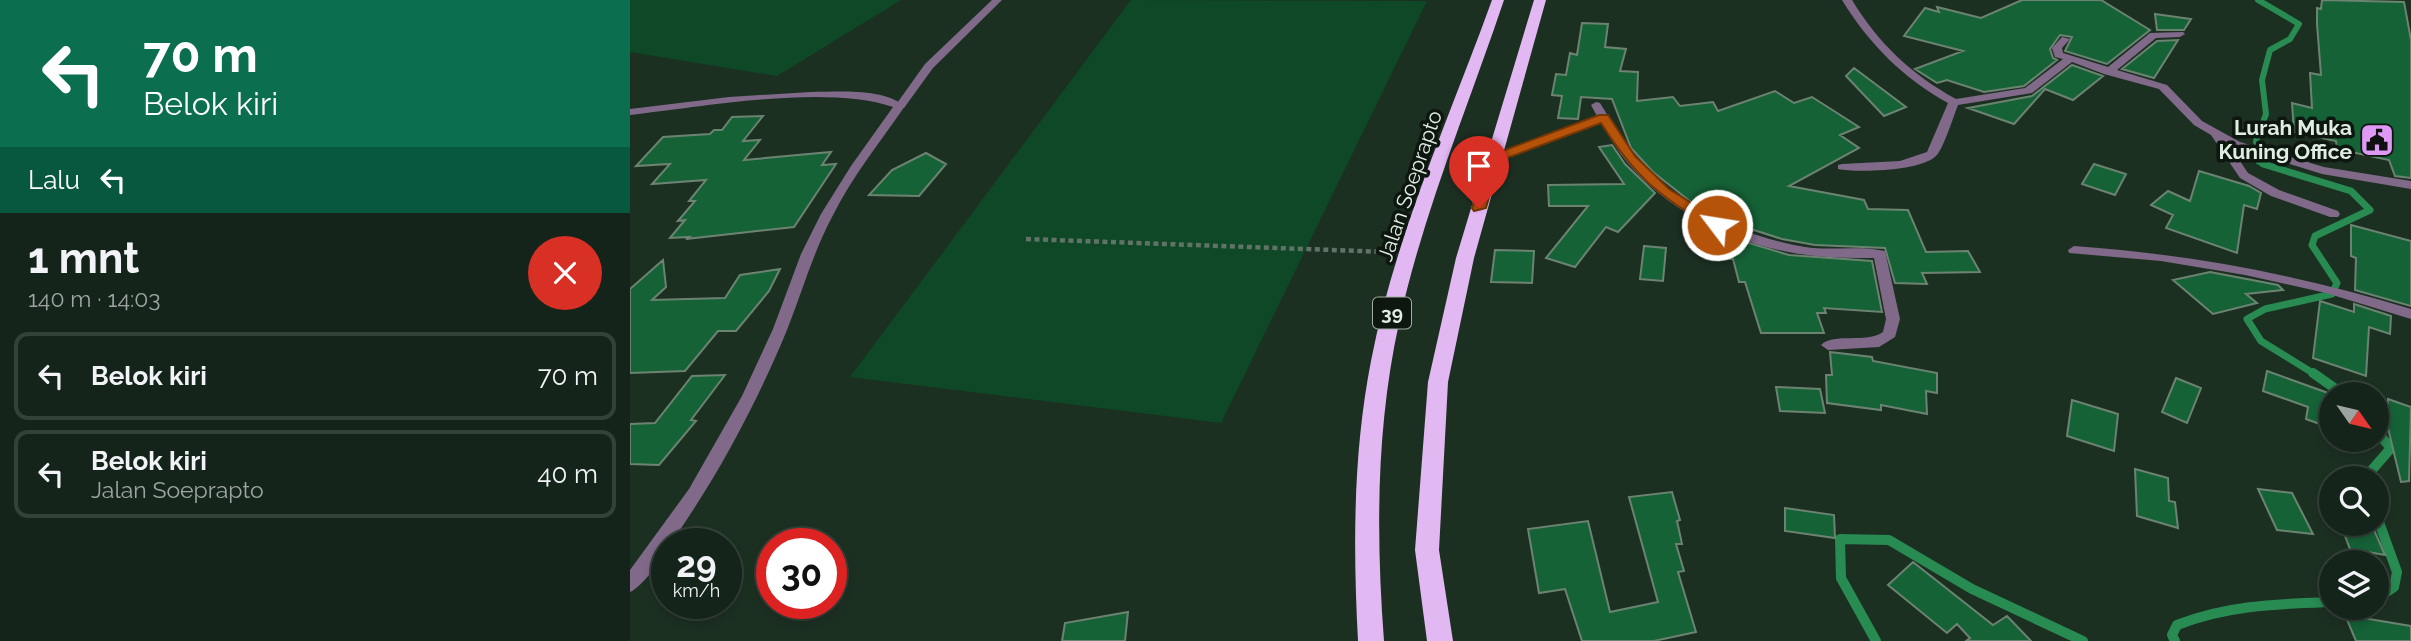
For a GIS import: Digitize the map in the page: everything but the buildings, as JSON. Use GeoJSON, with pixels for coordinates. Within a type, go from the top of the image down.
{"type":"FeatureCollection","features":[{"type":"Feature","properties":{"kind":"highway","name":"Jalan Soeprapto"},"geometry":{"type":"LineString","coordinates":[[1371,641],[1366,549],[1375,406],[1389,324],[1410,253],[1498,0]]}},
{"type":"Feature","properties":{"kind":"highway"},"geometry":{"type":"LineString","coordinates":[[1440,641],[1427,550],[1431,454],[1438,382],[1465,258],[1540,0]]}},
{"type":"Feature","properties":{"kind":"street"},"geometry":{"type":"LineString","coordinates":[[630,584],[649,562],[711,468],[779,330],[819,229],[862,158],[929,66],[998,0]]}},
{"type":"Feature","properties":{"kind":"street"},"geometry":{"type":"LineString","coordinates":[[1847,0],[1856,17],[1896,63],[1927,89],[1954,102],[2028,91],[2068,60]]}},
{"type":"Feature","properties":{"kind":"street"},"geometry":{"type":"LineString","coordinates":[[2108,72],[2153,35],[2180,34]]}},
{"type":"Feature","properties":{"kind":"street"},"geometry":{"type":"LineString","coordinates":[[2065,39],[2057,48],[2059,55],[2068,60],[2163,87],[2198,124],[2236,144],[2322,170],[2411,185]]}},
{"type":"Feature","properties":{"kind":"street"},"geometry":{"type":"LineString","coordinates":[[630,112],[761,98],[846,95],[888,98],[900,106]]}},
{"type":"Feature","properties":{"kind":"street"},"geometry":{"type":"LineString","coordinates":[[1842,167],[1864,168],[1914,162],[1932,154],[1954,102]]}},
{"type":"Feature","properties":{"kind":"street"},"geometry":{"type":"LineString","coordinates":[[1596,105],[1630,159],[1664,192],[1717,225],[1759,240],[1807,251],[1880,254],[1893,319],[1890,334],[1879,342],[1828,345]]}},
{"type":"Feature","properties":{"kind":"street"},"geometry":{"type":"LineString","coordinates":[[1493,158],[1604,117]]}},
{"type":"Feature","properties":{"kind":"street"},"geometry":{"type":"LineString","coordinates":[[2217,135],[2244,176],[2276,193],[2334,214]]}},
{"type":"Feature","properties":{"kind":"street"},"geometry":{"type":"LineString","coordinates":[[2074,250],[2196,261],[2307,282],[2411,314]]}},
{"type":"Feature","properties":{"kind":"path"},"geometry":{"type":"LineString","coordinates":[[1026,239],[1410,253]]}},
{"type":"Feature","properties":{"kind":"green space"},"geometry":{"type":"Polygon","coordinates":[[[630,0],[901,0],[777,76],[630,52],[630,0]]]}},
{"type":"Feature","properties":{"kind":"green space"},"geometry":{"type":"Polygon","coordinates":[[[1131,0],[1427,1],[1221,423],[850,377],[1131,0]]]}},
{"type":"Feature","properties":{"kind":"waterway"},"geometry":{"type":"LineString","coordinates":[[2258,0],[2299,24],[2290,39],[2270,50],[2262,80],[2266,114],[2256,141],[2259,162],[2268,165]]}},
{"type":"Feature","properties":{"kind":"waterway"},"geometry":{"type":"LineString","coordinates":[[2263,164],[2351,191],[2370,210],[2315,236],[2312,245],[2337,283],[2332,294],[2265,309],[2247,319],[2261,341],[2315,374]]}},
{"type":"Feature","properties":{"kind":"waterway"},"geometry":{"type":"LineString","coordinates":[[2315,374],[2326,382]]}},
{"type":"Feature","properties":{"kind":"waterway"},"geometry":{"type":"LineString","coordinates":[[2389,446],[2389,450]]}},
{"type":"Feature","properties":{"kind":"waterway"},"geometry":{"type":"LineString","coordinates":[[2375,466],[2388,452]]}},
{"type":"Feature","properties":{"kind":"waterway"},"geometry":{"type":"LineString","coordinates":[[2384,536],[2397,572],[2394,587],[2389,590]]}},
{"type":"Feature","properties":{"kind":"waterway"},"geometry":{"type":"LineString","coordinates":[[1876,641],[1841,578],[1840,539],[1889,540],[1972,589],[2083,641]]}},
{"type":"Feature","properties":{"kind":"waterway"},"geometry":{"type":"LineString","coordinates":[[2175,641],[2172,635],[2177,625],[2196,618],[2234,609],[2319,603]]}},
{"type":"Feature","properties":{"kind":"place","name":"Lurah Muka Kuning Office"},"geometry":{"type":"Point","coordinates":[2377,140]}},
{"type":"Feature","properties":{"kind":"route"},"geometry":{"type":"LineString","coordinates":[[1479,208],[1493,158],[1505,156],[1604,117],[1630,159],[1664,192],[1717,225]]}}]}
